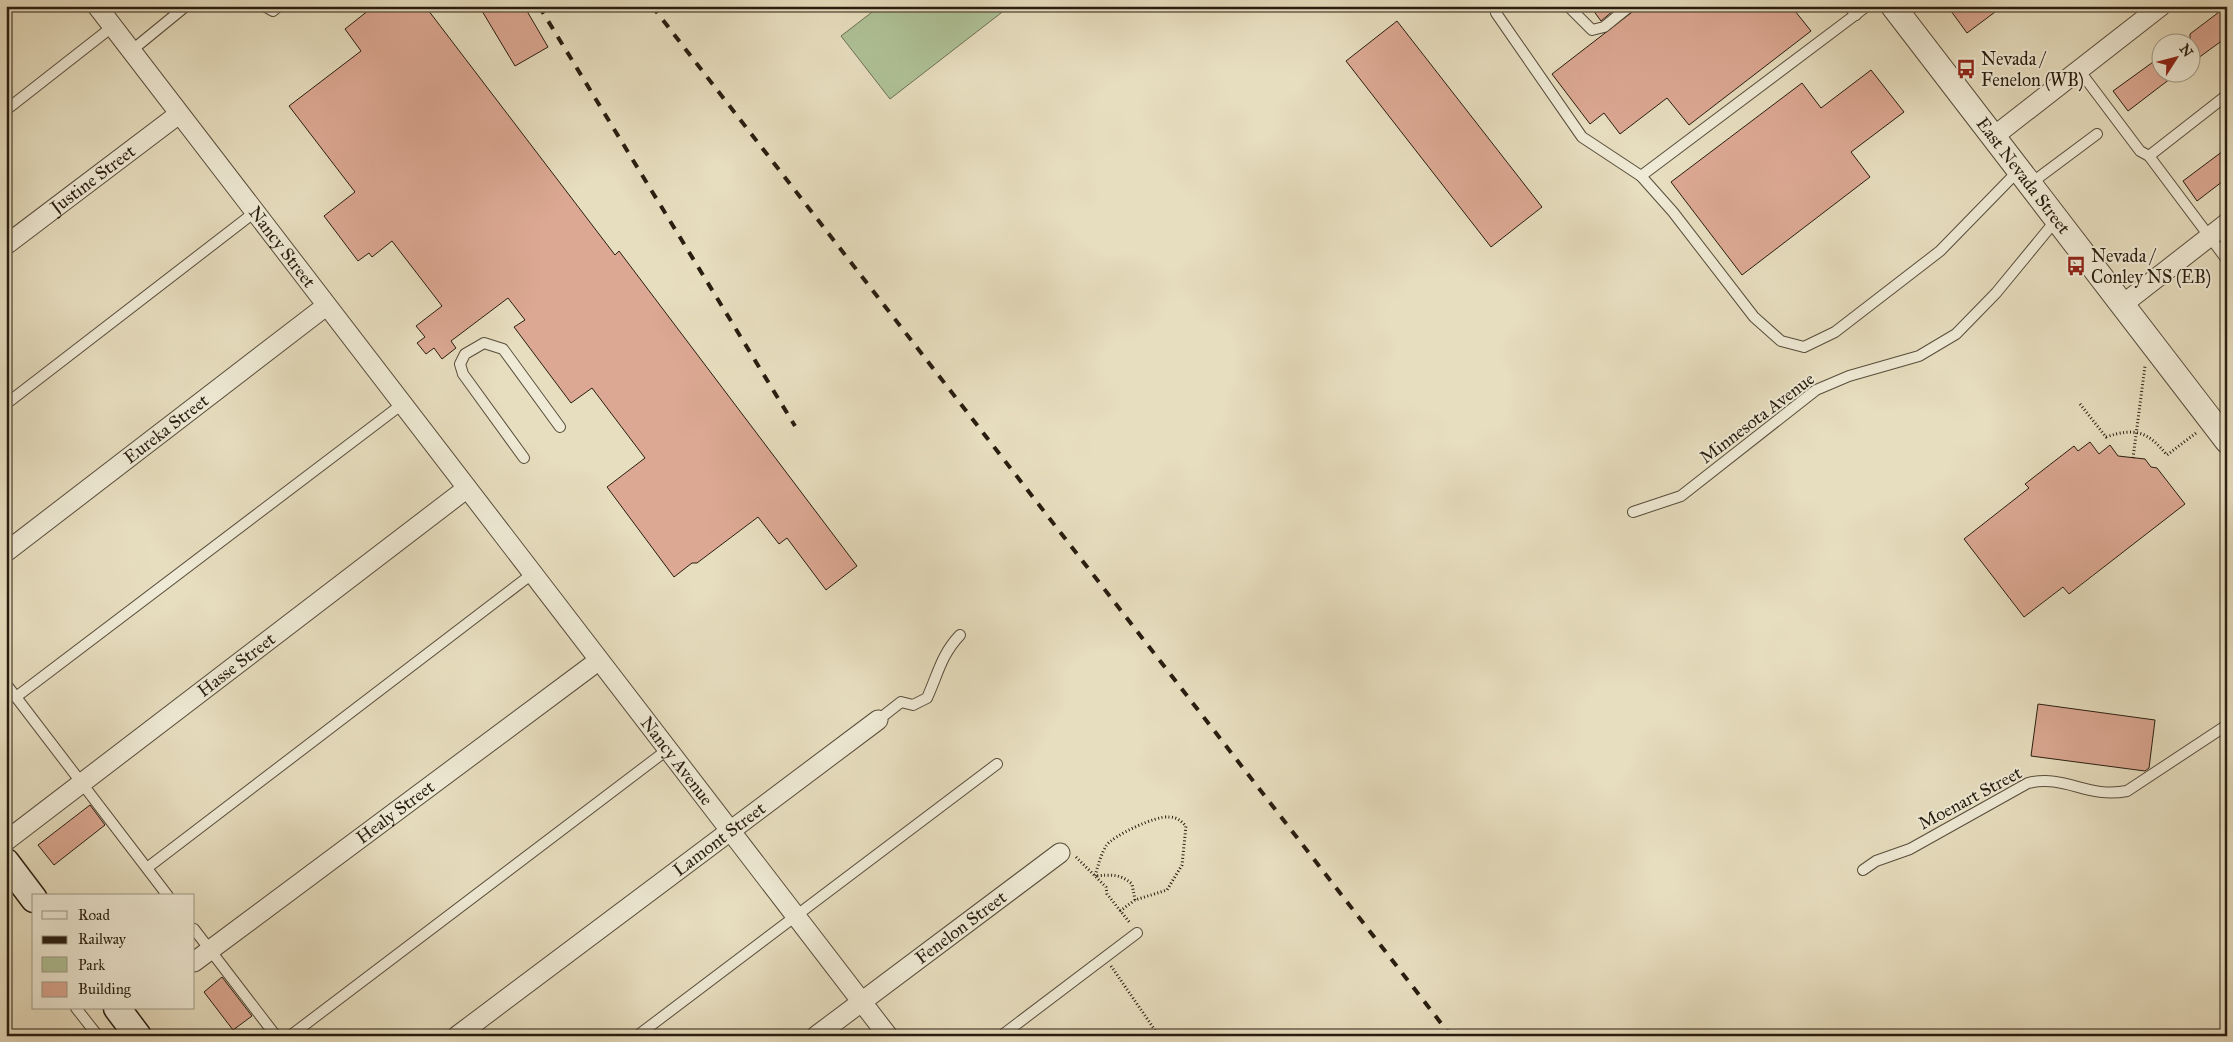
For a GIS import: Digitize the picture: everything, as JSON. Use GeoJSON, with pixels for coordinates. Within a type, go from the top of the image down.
{"type":"FeatureCollection","features":[{"type":"Feature","properties":{"kind":"main road"},"geometry":{"type":"LineString","coordinates":[[6,862],[32,896]]}},
{"type":"Feature","properties":{"kind":"street","name":"Nancy Street"},"geometry":{"type":"LineString","coordinates":[[97,6],[466,489]]}},
{"type":"Feature","properties":{"kind":"street","name":"East Nevada Street"},"geometry":{"type":"LineString","coordinates":[[1893,6],[2227,441]]}},
{"type":"Feature","properties":{"kind":"street"},"geometry":{"type":"LineString","coordinates":[[1992,137],[2161,6]]}},
{"type":"Feature","properties":{"kind":"street","name":"Justine Street"},"geometry":{"type":"LineString","coordinates":[[6,245],[179,114]]}},
{"type":"Feature","properties":{"kind":"street"},"geometry":{"type":"LineString","coordinates":[[2122,305],[2227,223]]}},
{"type":"Feature","properties":{"kind":"street","name":"Eureka Street"},"geometry":{"type":"LineString","coordinates":[[6,552],[326,306]]}},
{"type":"Feature","properties":{"kind":"street","name":"Nancy Avenue"},"geometry":{"type":"LineString","coordinates":[[466,489],[888,1036]]}},
{"type":"Feature","properties":{"kind":"street","name":"Hasse Street"},"geometry":{"type":"LineString","coordinates":[[6,841],[466,489]]}},
{"type":"Feature","properties":{"kind":"street","name":"Healy Street"},"geometry":{"type":"LineString","coordinates":[[195,961],[598,661]]}},
{"type":"Feature","properties":{"kind":"street","name":"Lamont Street"},"geometry":{"type":"LineString","coordinates":[[456,1036],[878,720]]}},
{"type":"Feature","properties":{"kind":"street","name":"Fenelon Street"},"geometry":{"type":"LineString","coordinates":[[816,1036],[1060,853]]}},
{"type":"Feature","properties":{"kind":"lane"},"geometry":{"type":"LineString","coordinates":[[131,51],[186,6]]}},
{"type":"Feature","properties":{"kind":"lane"},"geometry":{"type":"LineString","coordinates":[[264,6],[273,11],[279,6]]}},
{"type":"Feature","properties":{"kind":"lane"},"geometry":{"type":"LineString","coordinates":[[1496,6],[1496,13],[1582,137],[1641,176],[1673,212],[1754,317],[1780,341],[1804,347],[1836,332],[1940,251],[2024,178],[2096,134]]}},
{"type":"Feature","properties":{"kind":"lane"},"geometry":{"type":"LineString","coordinates":[[1568,6],[1592,30],[1604,28],[1630,6]]}},
{"type":"Feature","properties":{"kind":"lane"},"geometry":{"type":"LineString","coordinates":[[1641,176],[1852,10],[1867,6]]}},
{"type":"Feature","properties":{"kind":"lane"},"geometry":{"type":"LineString","coordinates":[[6,110],[112,27]]}},
{"type":"Feature","properties":{"kind":"lane"},"geometry":{"type":"LineString","coordinates":[[2079,70],[2140,151],[2149,156],[2227,260]]}},
{"type":"Feature","properties":{"kind":"lane"},"geometry":{"type":"LineString","coordinates":[[2149,156],[2227,95]]}},
{"type":"Feature","properties":{"kind":"lane"},"geometry":{"type":"LineString","coordinates":[[6,404],[254,212]]}},
{"type":"Feature","properties":{"kind":"lane","name":"Minnesota Avenue"},"geometry":{"type":"LineString","coordinates":[[1633,512],[1681,496],[1816,390],[1849,376],[1919,356],[1956,334],[1996,293],[2056,220]]}},
{"type":"Feature","properties":{"kind":"lane"},"geometry":{"type":"LineString","coordinates":[[524,458],[463,374],[460,364],[465,354],[484,343],[502,349],[560,428]]}},
{"type":"Feature","properties":{"kind":"lane"},"geometry":{"type":"LineString","coordinates":[[16,697],[402,405]]}},
{"type":"Feature","properties":{"kind":"lane"},"geometry":{"type":"LineString","coordinates":[[147,868],[532,574]]}},
{"type":"Feature","properties":{"kind":"lane","name":"Lamont Street"},"geometry":{"type":"LineString","coordinates":[[878,720],[901,702],[913,705],[926,698],[938,665],[950,645],[960,634]]}},
{"type":"Feature","properties":{"kind":"lane"},"geometry":{"type":"LineString","coordinates":[[6,684],[166,894]]}},
{"type":"Feature","properties":{"kind":"lane","name":"Moenart Street"},"geometry":{"type":"LineString","coordinates":[[1863,870],[1876,861],[1910,849],[2028,783],[2042,780],[2057,780],[2085,791],[2112,794],[2127,791],[2227,725]]}},
{"type":"Feature","properties":{"kind":"lane"},"geometry":{"type":"LineString","coordinates":[[290,1036],[667,750]]}},
{"type":"Feature","properties":{"kind":"lane"},"geometry":{"type":"LineString","coordinates":[[637,1036],[997,764]]}},
{"type":"Feature","properties":{"kind":"lane"},"geometry":{"type":"LineString","coordinates":[[195,930],[276,1036]]}},
{"type":"Feature","properties":{"kind":"lane"},"geometry":{"type":"LineString","coordinates":[[1001,1036],[1137,933]]}},
{"type":"Feature","properties":{"kind":"lane"},"geometry":{"type":"LineString","coordinates":[[78,1010],[98,1036]]}},
{"type":"Feature","properties":{"kind":"path"},"geometry":{"type":"LineString","coordinates":[[2133,458],[2145,365]]}},
{"type":"Feature","properties":{"kind":"path"},"geometry":{"type":"LineString","coordinates":[[2080,404],[2106,437],[2129,431],[2144,433],[2154,440],[2167,455],[2200,430]]}},
{"type":"Feature","properties":{"kind":"path"},"geometry":{"type":"LineString","coordinates":[[1095,876],[1106,845],[1120,835],[1159,817],[1169,816],[1180,819],[1186,826],[1182,865],[1167,890],[1135,900],[1120,911]]}},
{"type":"Feature","properties":{"kind":"path"},"geometry":{"type":"LineString","coordinates":[[1060,853],[1063,852],[1077,858],[1106,887],[1107,894],[1137,933]]}},
{"type":"Feature","properties":{"kind":"path"},"geometry":{"type":"LineString","coordinates":[[1095,876],[1118,874],[1122,876],[1132,884],[1135,900]]}},
{"type":"Feature","properties":{"kind":"path"},"geometry":{"type":"LineString","coordinates":[[1105,958],[1159,1036]]}},
{"type":"Feature","properties":{"kind":"green space"},"geometry":{"type":"Polygon","coordinates":[[[880,6],[1010,6],[890,99],[841,36],[880,6]]]}},
{"type":"Feature","properties":{"kind":"building"},"geometry":{"type":"Polygon","coordinates":[[[374,6],[425,6],[615,255],[619,251],[857,566],[826,590],[787,538],[779,544],[758,517],[697,563],[692,563],[674,577],[607,487],[645,458],[592,388],[571,403],[514,327],[525,320],[508,298],[451,341],[456,348],[442,359],[434,348],[426,354],[417,343],[425,337],[416,326],[442,306],[392,241],[372,257],[369,253],[358,261],[324,216],[355,192],[289,106],[361,51],[345,29],[374,6]]]}},
{"type":"Feature","properties":{"kind":"building"},"geometry":{"type":"Polygon","coordinates":[[[479,6],[524,6],[548,47],[515,66],[479,6]]]}},
{"type":"Feature","properties":{"kind":"building"},"geometry":{"type":"Polygon","coordinates":[[[1590,6],[1619,6],[1601,21],[1590,6]]]}},
{"type":"Feature","properties":{"kind":"building"},"geometry":{"type":"Polygon","coordinates":[[[1640,6],[1791,6],[1811,31],[1689,125],[1667,98],[1620,134],[1604,113],[1590,124],[1552,74],[1640,6]]]}},
{"type":"Feature","properties":{"kind":"building"},"geometry":{"type":"Polygon","coordinates":[[[1959,6],[2003,6],[1967,33],[1951,11],[1959,6]]]}},
{"type":"Feature","properties":{"kind":"building"},"geometry":{"type":"Polygon","coordinates":[[[2227,6],[2227,37],[2200,57],[2200,32],[2193,32],[2227,6]]]}},
{"type":"Feature","properties":{"kind":"building"},"geometry":{"type":"Polygon","coordinates":[[[1397,21],[1542,207],[1491,247],[1346,61],[1397,21]]]}},
{"type":"Feature","properties":{"kind":"building"},"geometry":{"type":"Polygon","coordinates":[[[2150,64],[2150,82],[2166,82],[2128,111],[2113,91],[2150,64]]]}},
{"type":"Feature","properties":{"kind":"building"},"geometry":{"type":"Polygon","coordinates":[[[1871,70],[1904,112],[1851,152],[1870,177],[1742,275],[1671,182],[1802,83],[1821,108],[1871,70]]]}},
{"type":"Feature","properties":{"kind":"building"},"geometry":{"type":"Polygon","coordinates":[[[2227,148],[2227,178],[2197,201],[2183,181],[2227,148]]]}},
{"type":"Feature","properties":{"kind":"building"},"geometry":{"type":"Polygon","coordinates":[[[2090,442],[2099,454],[2110,445],[2118,456],[2145,459],[2151,467],[2157,468],[2185,504],[2069,594],[2063,587],[2024,617],[1964,539],[2029,488],[2025,484],[2074,446],[2078,451],[2090,442]]]}},
{"type":"Feature","properties":{"kind":"building"},"geometry":{"type":"Polygon","coordinates":[[[2038,704],[2155,720],[2149,768],[2145,771],[2031,756],[2038,704]]]}},
{"type":"Feature","properties":{"kind":"building"},"geometry":{"type":"Polygon","coordinates":[[[90,805],[105,825],[54,865],[38,845],[90,805]]]}},
{"type":"Feature","properties":{"kind":"building"},"geometry":{"type":"Polygon","coordinates":[[[222,977],[252,1016],[233,1030],[204,992],[222,977]]]}},
{"type":"Feature","properties":{"kind":"railway"},"geometry":{"type":"LineString","coordinates":[[539,6],[795,426]]}},
{"type":"Feature","properties":{"kind":"railway"},"geometry":{"type":"LineString","coordinates":[[652,6],[1451,1036]]}},
{"type":"Feature","properties":{"kind":"place","name":"Nevada / Fenelon (WB)"},"geometry":{"type":"Point","coordinates":[1966,69]}},
{"type":"Feature","properties":{"kind":"place","name":"Nevada / Conley NS (EB)"},"geometry":{"type":"Point","coordinates":[2076,266]}}]}
